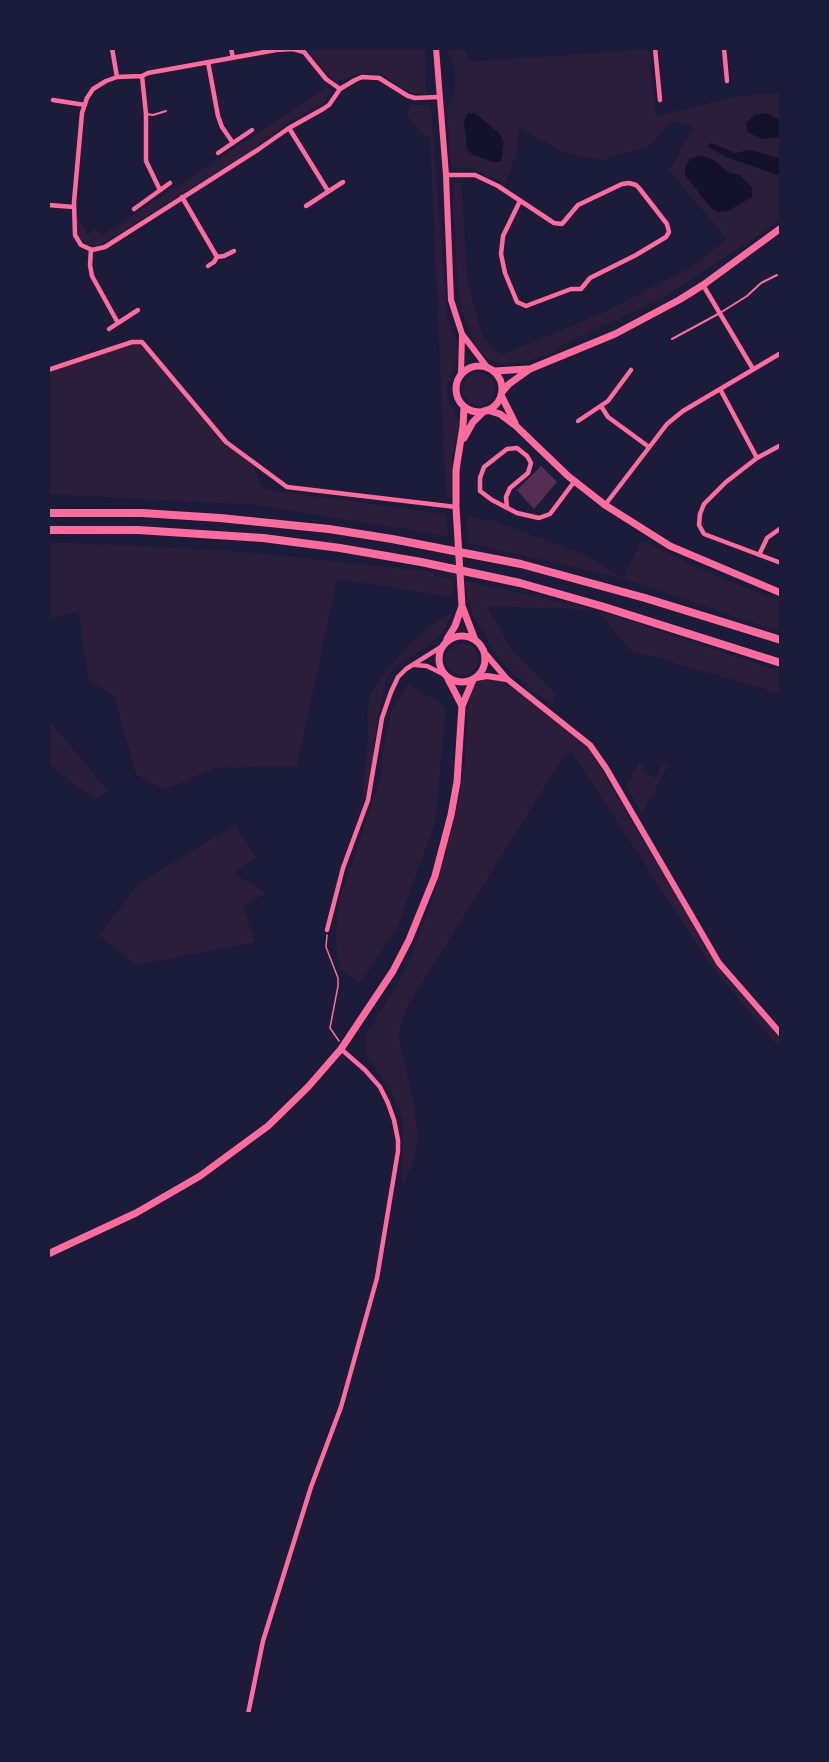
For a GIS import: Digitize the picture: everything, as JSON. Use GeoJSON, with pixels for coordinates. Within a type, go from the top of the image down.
{"type":"FeatureCollection","features":[{"type":"Feature","properties":{"kind":"highway"},"geometry":{"type":"LineString","coordinates":[[48,513],[141,513],[230,519],[329,529],[425,545],[520,564],[645,598],[781,640]]}},
{"type":"Feature","properties":{"kind":"highway"},"geometry":{"type":"LineString","coordinates":[[48,530],[138,530],[263,538],[421,562],[484,574],[601,606],[781,663]]}},
{"type":"Feature","properties":{"kind":"main road"},"geometry":{"type":"LineString","coordinates":[[436,48],[438,97],[446,175],[449,276],[453,308],[462,334],[487,367],[495,371],[499,377],[502,393],[516,426]]}},
{"type":"Feature","properties":{"kind":"main road"},"geometry":{"type":"LineString","coordinates":[[460,446],[473,422],[495,406],[509,384],[530,369],[615,334],[704,285],[781,228]]}},
{"type":"Feature","properties":{"kind":"main road"},"geometry":{"type":"LineString","coordinates":[[461,374],[462,334]]}},
{"type":"Feature","properties":{"kind":"main road"},"geometry":{"type":"LineString","coordinates":[[487,367],[470,367],[458,379],[457,397],[464,406],[477,412],[500,414],[516,426],[574,482],[670,546],[781,593]]}},
{"type":"Feature","properties":{"kind":"main road"},"geometry":{"type":"LineString","coordinates":[[495,371],[530,369]]}},
{"type":"Feature","properties":{"kind":"main road"},"geometry":{"type":"LineString","coordinates":[[464,406],[456,470],[456,507],[462,606],[475,640],[507,679],[590,745],[606,768],[719,963],[781,1034]]}},
{"type":"Feature","properties":{"kind":"main road"},"geometry":{"type":"LineString","coordinates":[[462,606],[455,626],[438,659],[462,706]]}},
{"type":"Feature","properties":{"kind":"main road"},"geometry":{"type":"LineString","coordinates":[[444,644],[460,636],[468,636],[475,640]]}},
{"type":"Feature","properties":{"kind":"main road"},"geometry":{"type":"LineString","coordinates":[[48,1254],[136,1213],[200,1176],[268,1126],[308,1087],[342,1048],[393,971],[409,940],[435,876],[457,782],[462,706],[475,679],[485,665],[484,652]]}},
{"type":"Feature","properties":{"kind":"main road"},"geometry":{"type":"LineString","coordinates":[[446,676],[461,683],[487,676],[507,679]]}},
{"type":"Feature","properties":{"kind":"street"},"geometry":{"type":"LineString","coordinates":[[112,48],[117,77]]}},
{"type":"Feature","properties":{"kind":"street"},"geometry":{"type":"LineString","coordinates":[[231,48],[233,58]]}},
{"type":"Feature","properties":{"kind":"street"},"geometry":{"type":"LineString","coordinates":[[655,48],[660,100]]}},
{"type":"Feature","properties":{"kind":"street"},"geometry":{"type":"LineString","coordinates":[[724,48],[727,81]]}},
{"type":"Feature","properties":{"kind":"street"},"geometry":{"type":"LineString","coordinates":[[340,88],[326,78],[306,50],[293,49],[208,62],[142,76],[117,77],[106,81],[93,89],[82,113],[74,207],[75,235],[81,245],[91,249],[105,247],[289,128],[324,109],[340,88],[355,80],[370,76],[387,81],[408,96],[438,97]]}},
{"type":"Feature","properties":{"kind":"street"},"geometry":{"type":"LineString","coordinates":[[208,62],[218,116],[232,143]]}},
{"type":"Feature","properties":{"kind":"street"},"geometry":{"type":"LineString","coordinates":[[142,76],[146,114],[146,161],[160,190]]}},
{"type":"Feature","properties":{"kind":"street"},"geometry":{"type":"LineString","coordinates":[[53,100],[85,105]]}},
{"type":"Feature","properties":{"kind":"street"},"geometry":{"type":"LineString","coordinates":[[289,128],[328,190]]}},
{"type":"Feature","properties":{"kind":"street"},"geometry":{"type":"LineString","coordinates":[[218,153],[252,130]]}},
{"type":"Feature","properties":{"kind":"street"},"geometry":{"type":"LineString","coordinates":[[446,175],[475,175],[498,186],[554,223],[562,224],[578,206],[622,184],[629,183],[639,188],[667,224],[669,232],[666,237],[636,255],[590,278],[581,289],[571,289],[526,306],[517,302],[505,273],[501,254],[503,236],[520,201]]}},
{"type":"Feature","properties":{"kind":"street"},"geometry":{"type":"LineString","coordinates":[[306,206],[343,182]]}},
{"type":"Feature","properties":{"kind":"street"},"geometry":{"type":"LineString","coordinates":[[134,209],[170,183]]}},
{"type":"Feature","properties":{"kind":"street"},"geometry":{"type":"LineString","coordinates":[[182,197],[217,256]]}},
{"type":"Feature","properties":{"kind":"street"},"geometry":{"type":"LineString","coordinates":[[48,205],[74,207]]}},
{"type":"Feature","properties":{"kind":"street"},"geometry":{"type":"LineString","coordinates":[[91,249],[92,276],[118,323]]}},
{"type":"Feature","properties":{"kind":"street"},"geometry":{"type":"LineString","coordinates":[[217,256],[224,256],[234,251]]}},
{"type":"Feature","properties":{"kind":"street"},"geometry":{"type":"LineString","coordinates":[[208,266],[217,256]]}},
{"type":"Feature","properties":{"kind":"street"},"geometry":{"type":"LineString","coordinates":[[704,285],[753,369]]}},
{"type":"Feature","properties":{"kind":"street"},"geometry":{"type":"LineString","coordinates":[[109,329],[138,310]]}},
{"type":"Feature","properties":{"kind":"street"},"geometry":{"type":"LineString","coordinates":[[48,370],[132,342],[142,342],[226,442],[287,487],[456,507]]}},
{"type":"Feature","properties":{"kind":"street"},"geometry":{"type":"LineString","coordinates":[[605,504],[667,424],[682,411],[781,353]]}},
{"type":"Feature","properties":{"kind":"street"},"geometry":{"type":"LineString","coordinates":[[578,421],[615,394],[630,370]]}},
{"type":"Feature","properties":{"kind":"street"},"geometry":{"type":"LineString","coordinates":[[720,389],[757,458]]}},
{"type":"Feature","properties":{"kind":"street"},"geometry":{"type":"LineString","coordinates":[[601,406],[608,417],[649,447]]}},
{"type":"Feature","properties":{"kind":"street"},"geometry":{"type":"LineString","coordinates":[[781,445],[757,458],[710,497],[700,514],[699,525],[704,534],[781,563]]}},
{"type":"Feature","properties":{"kind":"street"},"geometry":{"type":"LineString","coordinates":[[507,508],[506,496],[510,488],[528,473],[531,463],[527,456],[517,448],[507,449],[484,467],[480,478],[480,491],[507,508],[517,513],[539,518],[550,514],[574,482]]}},
{"type":"Feature","properties":{"kind":"street"},"geometry":{"type":"LineString","coordinates":[[759,555],[767,538],[781,528]]}},
{"type":"Feature","properties":{"kind":"street"},"geometry":{"type":"LineString","coordinates":[[327,930],[343,868],[368,800],[382,718],[391,692],[398,677],[406,669],[444,644]]}},
{"type":"Feature","properties":{"kind":"street"},"geometry":{"type":"LineString","coordinates":[[415,665],[427,666],[446,676]]}},
{"type":"Feature","properties":{"kind":"street"},"geometry":{"type":"LineString","coordinates":[[248,1714],[263,1641],[311,1487],[341,1407],[377,1278],[398,1151],[397,1131],[380,1087],[342,1048]]}},
{"type":"Feature","properties":{"kind":"lane"},"geometry":{"type":"LineString","coordinates":[[146,114],[153,115],[166,111]]}},
{"type":"Feature","properties":{"kind":"lane"},"geometry":{"type":"LineString","coordinates":[[672,339],[720,313],[777,275]]}},
{"type":"Feature","properties":{"kind":"path"},"geometry":{"type":"LineString","coordinates":[[327,930],[326,947],[338,978],[330,1028],[342,1048]]}},
{"type":"Feature","properties":{"kind":"shaded area"},"geometry":{"type":"Polygon","coordinates":[[[311,48],[425,48],[426,94],[410,92],[375,72],[359,74],[335,82],[308,51],[311,48]]]}},
{"type":"Feature","properties":{"kind":"shaded area"},"geometry":{"type":"Polygon","coordinates":[[[447,48],[465,48],[468,62],[649,49],[656,116],[737,96],[781,93],[781,216],[768,229],[663,298],[556,348],[557,351],[525,362],[501,364],[486,358],[475,345],[463,313],[457,283],[453,187],[457,183],[461,183],[468,285],[484,340],[502,355],[604,312],[695,265],[727,239],[669,170],[694,127],[671,121],[649,146],[602,160],[565,153],[519,128],[516,156],[505,184],[471,168],[453,168],[447,108],[455,90],[455,69],[447,48]]]}},
{"type":"Feature","properties":{"kind":"shaded area"},"geometry":{"type":"Polygon","coordinates":[[[328,87],[331,91],[323,104],[293,119],[252,150],[99,246],[82,241],[78,235],[76,215],[88,234],[96,229],[101,236],[328,87]]]}},
{"type":"Feature","properties":{"kind":"shaded area"},"geometry":{"type":"Polygon","coordinates":[[[410,105],[429,105],[431,108],[447,316],[457,344],[458,356],[447,389],[448,402],[458,422],[452,455],[452,498],[446,497],[430,138],[422,134],[407,116],[410,105]]]}},
{"type":"Feature","properties":{"kind":"shaded area"},"geometry":{"type":"Polygon","coordinates":[[[468,113],[475,113],[500,134],[504,143],[501,161],[495,163],[472,154],[467,149],[464,121],[468,113]]]}},
{"type":"Feature","properties":{"kind":"shaded area"},"geometry":{"type":"Polygon","coordinates":[[[766,113],[781,120],[781,137],[761,139],[748,132],[746,123],[755,115],[766,113]]]}},
{"type":"Feature","properties":{"kind":"shaded area"},"geometry":{"type":"Polygon","coordinates":[[[711,143],[735,153],[750,150],[781,159],[781,176],[726,157],[707,146],[711,143]]]}},
{"type":"Feature","properties":{"kind":"shaded area"},"geometry":{"type":"Polygon","coordinates":[[[701,155],[715,161],[727,172],[740,175],[752,188],[752,197],[728,211],[718,212],[710,207],[685,175],[685,167],[690,159],[701,155]]]}},
{"type":"Feature","properties":{"kind":"shaded area"},"geometry":{"type":"Polygon","coordinates":[[[142,343],[222,437],[254,466],[262,489],[445,514],[448,536],[255,505],[48,494],[48,370],[128,344],[142,343]]]}},
{"type":"Feature","properties":{"kind":"shaded area"},"geometry":{"type":"Polygon","coordinates":[[[479,373],[491,377],[495,389],[491,401],[479,405],[467,401],[463,389],[467,377],[479,373]]]}},
{"type":"Feature","properties":{"kind":"shaded area"},"geometry":{"type":"Polygon","coordinates":[[[466,515],[494,521],[583,554],[624,578],[641,540],[702,570],[781,602],[781,632],[625,579],[468,543],[466,515]]]}},
{"type":"Feature","properties":{"kind":"shaded area"},"geometry":{"type":"Polygon","coordinates":[[[48,543],[237,551],[434,572],[434,576],[453,579],[452,597],[337,579],[297,766],[215,768],[165,789],[136,775],[114,696],[89,681],[78,611],[48,619],[48,543]]]}},
{"type":"Feature","properties":{"kind":"shaded area"},"geometry":{"type":"Polygon","coordinates":[[[465,581],[597,610],[487,606],[510,647],[555,693],[554,705],[515,676],[497,656],[473,616],[467,600],[465,581]]]}},
{"type":"Feature","properties":{"kind":"shaded area"},"geometry":{"type":"Polygon","coordinates":[[[597,610],[781,672],[781,694],[630,650],[597,610]]]}},
{"type":"Feature","properties":{"kind":"shaded area"},"geometry":{"type":"Polygon","coordinates":[[[447,614],[452,614],[443,633],[425,648],[395,667],[386,681],[378,716],[370,780],[344,853],[363,793],[368,734],[367,709],[371,693],[401,653],[418,636],[447,614]]]}},
{"type":"Feature","properties":{"kind":"shaded area"},"geometry":{"type":"Polygon","coordinates":[[[462,643],[474,647],[478,659],[474,671],[462,675],[450,671],[446,659],[450,647],[462,643]]]}},
{"type":"Feature","properties":{"kind":"shaded area"},"geometry":{"type":"Polygon","coordinates":[[[487,678],[498,679],[507,684],[563,725],[588,748],[722,971],[781,1038],[781,1050],[710,964],[571,751],[562,759],[407,1007],[398,1035],[413,1100],[418,1138],[412,1165],[402,1187],[403,1120],[389,1087],[365,1053],[366,1035],[407,968],[434,896],[454,821],[465,764],[469,696],[477,682],[487,678]]]}},
{"type":"Feature","properties":{"kind":"shaded area"},"geometry":{"type":"Polygon","coordinates":[[[408,683],[446,707],[435,823],[397,928],[360,984],[340,968],[335,939],[340,898],[381,779],[383,750],[391,713],[408,683]]]}},
{"type":"Feature","properties":{"kind":"shaded area"},"geometry":{"type":"Polygon","coordinates":[[[48,719],[108,791],[95,800],[48,764],[48,719]]]}},
{"type":"Feature","properties":{"kind":"shaded area"},"geometry":{"type":"Polygon","coordinates":[[[664,761],[669,764],[642,814],[626,785],[639,763],[644,766],[642,772],[655,778],[664,761]]]}},
{"type":"Feature","properties":{"kind":"shaded area"},"geometry":{"type":"Polygon","coordinates":[[[235,825],[256,857],[234,874],[267,893],[243,906],[255,942],[136,965],[99,935],[139,883],[235,825]]]}},
{"type":"Feature","properties":{"kind":"building"},"geometry":{"type":"Polygon","coordinates":[[[541,466],[557,482],[534,509],[517,490],[541,466]]]}}]}
